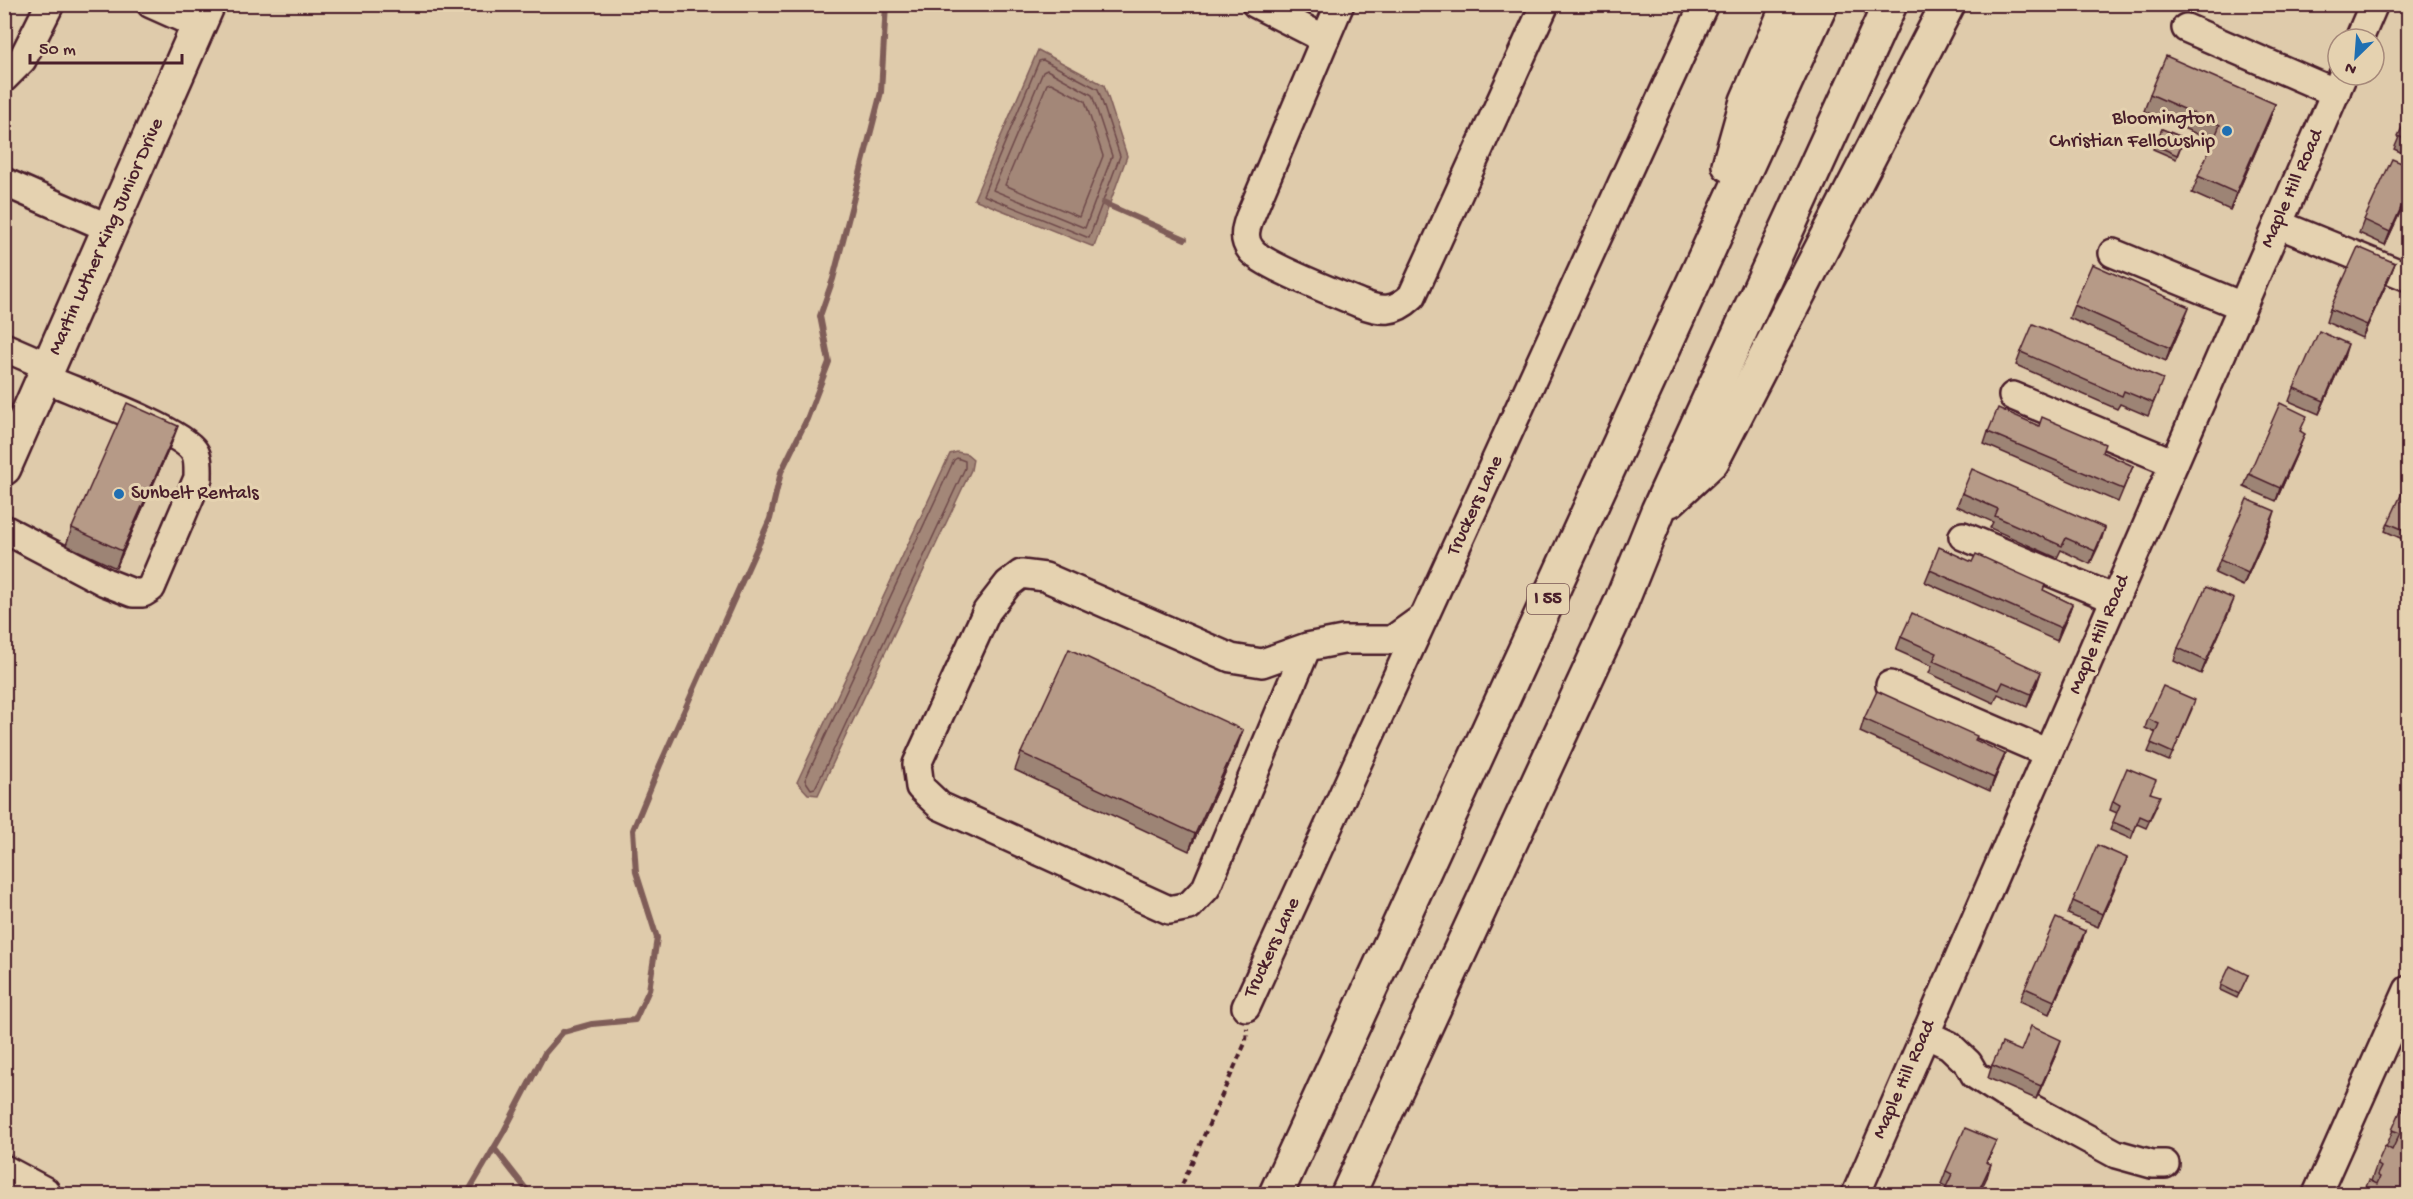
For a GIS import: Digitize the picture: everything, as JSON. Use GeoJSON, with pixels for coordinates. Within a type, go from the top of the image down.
{"type":"FeatureCollection","features":[{"type":"Feature","properties":{"kind":"main road"},"geometry":{"type":"LineString","coordinates":[[1703,261],[1747,101],[1790,4]]}},
{"type":"Feature","properties":{"kind":"main road","name":"I 55"},"geometry":{"type":"LineString","coordinates":[[1276,1194],[1821,4]]}},
{"type":"Feature","properties":{"kind":"main road"},"geometry":{"type":"LineString","coordinates":[[1348,1194],[1620,605],[1658,512],[1890,4]]}},
{"type":"Feature","properties":{"kind":"main road"},"geometry":{"type":"LineString","coordinates":[[1658,512],[1712,461],[1948,4]]}},
{"type":"Feature","properties":{"kind":"main road","name":"Martin Luther King Junior Drive"},"geometry":{"type":"LineString","coordinates":[[4,468],[111,229],[203,15]]}},
{"type":"Feature","properties":{"kind":"street"},"geometry":{"type":"LineString","coordinates":[[4,78],[22,60],[50,4]]}},
{"type":"Feature","properties":{"kind":"street"},"geometry":{"type":"LineString","coordinates":[[151,4],[203,15]]}},
{"type":"Feature","properties":{"kind":"street"},"geometry":{"type":"LineString","coordinates":[[1256,4],[1325,39]]}},
{"type":"Feature","properties":{"kind":"street"},"geometry":{"type":"LineString","coordinates":[[1340,4],[1249,219],[1245,235],[1246,242],[1258,258],[1359,303],[1374,309],[1387,310],[1402,306],[1412,296],[1545,4]]}},
{"type":"Feature","properties":{"kind":"street","name":"Truckers Lane"},"geometry":{"type":"LineString","coordinates":[[1246,1007],[1704,4]]}},
{"type":"Feature","properties":{"kind":"street"},"geometry":{"type":"LineString","coordinates":[[2364,27],[2374,4]]}},
{"type":"Feature","properties":{"kind":"street"},"geometry":{"type":"LineString","coordinates":[[2186,28],[2326,79]]}},
{"type":"Feature","properties":{"kind":"street","name":"Maple Hill Road"},"geometry":{"type":"LineString","coordinates":[[1856,1194],[2338,87]]}},
{"type":"Feature","properties":{"kind":"street"},"geometry":{"type":"LineString","coordinates":[[4,182],[111,229]]}},
{"type":"Feature","properties":{"kind":"street"},"geometry":{"type":"LineString","coordinates":[[2278,224],[2409,277]]}},
{"type":"Feature","properties":{"kind":"street"},"geometry":{"type":"LineString","coordinates":[[2113,253],[2242,306]]}},
{"type":"Feature","properties":{"kind":"street"},"geometry":{"type":"LineString","coordinates":[[4,347],[47,373],[174,434],[194,450],[198,478],[151,588],[143,593],[133,593],[105,582],[4,529]]}},
{"type":"Feature","properties":{"kind":"street"},"geometry":{"type":"LineString","coordinates":[[2013,396],[2174,464]]}},
{"type":"Feature","properties":{"kind":"street"},"geometry":{"type":"LineString","coordinates":[[1963,536],[2115,599]]}},
{"type":"Feature","properties":{"kind":"street"},"geometry":{"type":"LineString","coordinates":[[1307,647],[1206,888],[1190,906],[1169,910],[940,806],[920,787],[917,764],[987,611],[1008,584],[1020,574],[1045,577],[1231,658],[1262,663],[1307,647],[1343,640],[1392,639],[1424,617]]}},
{"type":"Feature","properties":{"kind":"street"},"geometry":{"type":"LineString","coordinates":[[1890,685],[2048,753]]}},
{"type":"Feature","properties":{"kind":"street"},"geometry":{"type":"LineString","coordinates":[[2317,1194],[2409,990]]}},
{"type":"Feature","properties":{"kind":"street"},"geometry":{"type":"LineString","coordinates":[[1925,1034],[1949,1045],[1968,1063],[1975,1075],[2003,1093],[2105,1149],[2143,1162],[2165,1164]]}},
{"type":"Feature","properties":{"kind":"street"},"geometry":{"type":"LineString","coordinates":[[4,1169],[30,1181],[45,1191],[45,1194]]}},
{"type":"Feature","properties":{"kind":"path"},"geometry":{"type":"LineString","coordinates":[[1178,1194],[1245,1041],[1248,1022],[1246,1007]]}},
{"type":"Feature","properties":{"kind":"water"},"geometry":{"type":"Polygon","coordinates":[[[1038,50],[1104,85],[1127,156],[1094,247],[974,199],[1038,50]]]}},
{"type":"Feature","properties":{"kind":"water"},"geometry":{"type":"Polygon","coordinates":[[[957,452],[967,454],[973,459],[971,470],[818,795],[808,794],[797,782],[950,454],[957,452]]]}},
{"type":"Feature","properties":{"kind":"building","name":"Bloomington Christian Fellowship"},"geometry":{"type":"Polygon","coordinates":[[[2166,56],[2275,104],[2236,193],[2198,176],[2220,125],[2150,94],[2166,56]]]}},
{"type":"Feature","properties":{"kind":"building"},"geometry":{"type":"Polygon","coordinates":[[[2409,113],[2409,141],[2398,136],[2409,113]]]}},
{"type":"Feature","properties":{"kind":"building"},"geometry":{"type":"Polygon","coordinates":[[[2162,129],[2184,138],[2177,155],[2155,145],[2162,129]]]}},
{"type":"Feature","properties":{"kind":"building"},"geometry":{"type":"Polygon","coordinates":[[[2392,159],[2409,166],[2409,190],[2390,232],[2364,220],[2392,159]]]}},
{"type":"Feature","properties":{"kind":"building"},"geometry":{"type":"Polygon","coordinates":[[[2358,247],[2395,263],[2367,325],[2330,309],[2358,247]]]}},
{"type":"Feature","properties":{"kind":"building"},"geometry":{"type":"Polygon","coordinates":[[[2092,264],[2189,307],[2170,348],[2074,305],[2092,264]]]}},
{"type":"Feature","properties":{"kind":"building"},"geometry":{"type":"Polygon","coordinates":[[[2033,324],[2163,379],[2153,403],[2124,391],[2122,396],[2021,352],[2033,324]]]}},
{"type":"Feature","properties":{"kind":"building"},"geometry":{"type":"Polygon","coordinates":[[[2319,331],[2348,344],[2324,401],[2294,388],[2319,331]]]}},
{"type":"Feature","properties":{"kind":"building","name":"Sunbelt Rentals"},"geometry":{"type":"Polygon","coordinates":[[[127,403],[178,426],[122,551],[72,528],[127,403]]]}},
{"type":"Feature","properties":{"kind":"building"},"geometry":{"type":"Polygon","coordinates":[[[2280,403],[2307,416],[2300,431],[2305,434],[2280,488],[2249,474],[2280,403]]]}},
{"type":"Feature","properties":{"kind":"building"},"geometry":{"type":"Polygon","coordinates":[[[1998,408],[2039,426],[2042,417],[2105,444],[2102,452],[2133,466],[2123,489],[1988,432],[1998,408]]]}},
{"type":"Feature","properties":{"kind":"building"},"geometry":{"type":"Polygon","coordinates":[[[1972,469],[2105,528],[2095,551],[2066,538],[2062,546],[1995,516],[1998,509],[1962,493],[1972,469]]]}},
{"type":"Feature","properties":{"kind":"building"},"geometry":{"type":"Polygon","coordinates":[[[2402,493],[2409,496],[2409,532],[2388,523],[2402,493]]]}},
{"type":"Feature","properties":{"kind":"building"},"geometry":{"type":"Polygon","coordinates":[[[2247,499],[2275,511],[2248,573],[2220,560],[2247,499]]]}},
{"type":"Feature","properties":{"kind":"building"},"geometry":{"type":"Polygon","coordinates":[[[1939,547],[1972,562],[1976,554],[2045,585],[2043,590],[2072,604],[2061,628],[1930,570],[1939,547]]]}},
{"type":"Feature","properties":{"kind":"building"},"geometry":{"type":"Polygon","coordinates":[[[2206,587],[2234,599],[2206,661],[2178,648],[2206,587]]]}},
{"type":"Feature","properties":{"kind":"building"},"geometry":{"type":"Polygon","coordinates":[[[1912,613],[2041,672],[2031,694],[2003,682],[1999,690],[1933,661],[1937,653],[1901,637],[1912,613]]]}},
{"type":"Feature","properties":{"kind":"building"},"geometry":{"type":"Polygon","coordinates":[[[1069,649],[1243,730],[1195,834],[1021,753],[1069,649]]]}},
{"type":"Feature","properties":{"kind":"building"},"geometry":{"type":"Polygon","coordinates":[[[2163,686],[2195,700],[2173,753],[2151,743],[2159,724],[2148,719],[2163,686]]]}},
{"type":"Feature","properties":{"kind":"building"},"geometry":{"type":"Polygon","coordinates":[[[1877,691],[1977,736],[1975,740],[2005,754],[1994,778],[1864,719],[1877,691]]]}},
{"type":"Feature","properties":{"kind":"building"},"geometry":{"type":"Polygon","coordinates":[[[2127,768],[2156,780],[2150,793],[2160,796],[2149,820],[2140,816],[2134,831],[2113,822],[2120,805],[2113,801],[2127,768]]]}},
{"type":"Feature","properties":{"kind":"building"},"geometry":{"type":"Polygon","coordinates":[[[2097,845],[2127,858],[2102,914],[2073,901],[2097,845]]]}},
{"type":"Feature","properties":{"kind":"building"},"geometry":{"type":"Polygon","coordinates":[[[2056,918],[2085,931],[2054,1001],[2025,988],[2056,918]]]}},
{"type":"Feature","properties":{"kind":"building"},"geometry":{"type":"Polygon","coordinates":[[[2230,966],[2248,975],[2239,994],[2221,985],[2230,966]]]}},
{"type":"Feature","properties":{"kind":"building"},"geometry":{"type":"Polygon","coordinates":[[[2031,1026],[2061,1040],[2041,1086],[1992,1065],[2002,1043],[2021,1051],[2031,1026]]]}},
{"type":"Feature","properties":{"kind":"building"},"geometry":{"type":"Polygon","coordinates":[[[2409,1103],[2409,1194],[2363,1194],[2369,1180],[2377,1184],[2380,1177],[2377,1175],[2381,1167],[2377,1164],[2385,1146],[2392,1150],[2400,1133],[2392,1130],[2401,1110],[2405,1112],[2409,1103]]]}},
{"type":"Feature","properties":{"kind":"building"},"geometry":{"type":"Polygon","coordinates":[[[1965,1128],[1996,1141],[1986,1162],[1991,1164],[1977,1194],[1943,1194],[1952,1174],[1946,1171],[1965,1128]]]}},
{"type":"Feature","properties":{"kind":"waterway"},"geometry":{"type":"LineString","coordinates":[[467,1194],[504,1131],[545,1053],[563,1032],[592,1024],[635,1020],[649,990],[657,938],[636,872],[633,830],[770,519],[781,472],[807,419],[829,362],[820,316],[833,279],[881,92],[886,4]]}},
{"type":"Feature","properties":{"kind":"waterway"},"geometry":{"type":"LineString","coordinates":[[1103,203],[1185,239]]}},
{"type":"Feature","properties":{"kind":"waterway"},"geometry":{"type":"LineString","coordinates":[[494,1148],[530,1194]]}},
{"type":"Feature","properties":{"kind":"place","name":"Bloomington Christian Fellowship"},"geometry":{"type":"Point","coordinates":[2227,131]}},
{"type":"Feature","properties":{"kind":"place","name":"Sunbelt Rentals"},"geometry":{"type":"Point","coordinates":[119,494]}}]}
